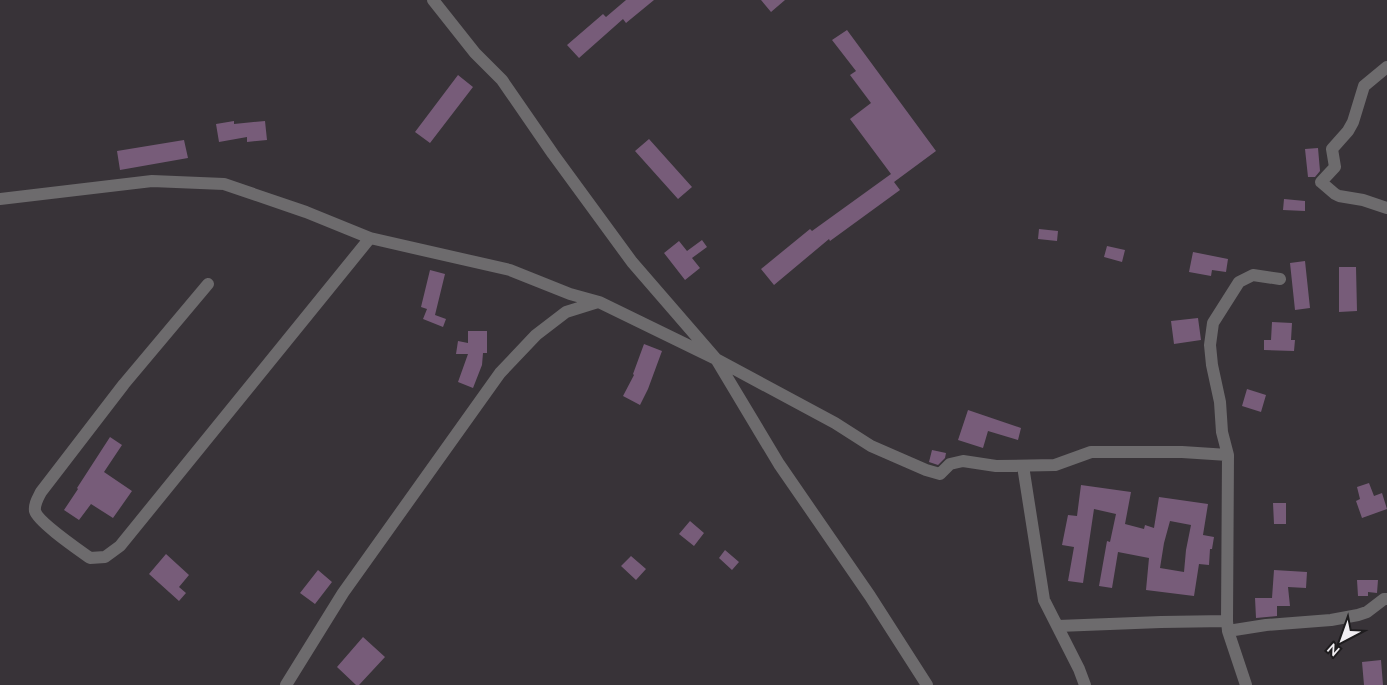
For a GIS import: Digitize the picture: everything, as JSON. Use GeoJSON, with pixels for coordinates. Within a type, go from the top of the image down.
{"type":"FeatureCollection","features":[{"type":"Feature","properties":{"kind":"street"},"geometry":{"type":"LineString","coordinates":[[433,0],[475,52],[502,80],[552,154],[632,262],[716,359],[779,464],[870,596],[927,685]]}},
{"type":"Feature","properties":{"kind":"street"},"geometry":{"type":"LineString","coordinates":[[1387,67],[1364,86],[1353,122],[1332,150],[1335,167],[1322,182],[1340,196],[1363,200],[1387,208]]}},
{"type":"Feature","properties":{"kind":"street"},"geometry":{"type":"LineString","coordinates":[[0,200],[152,181],[224,184],[306,212],[370,238],[510,270],[570,294],[598,302],[716,359],[835,423],[871,446],[926,470],[940,474],[950,464],[963,461],[996,466],[1055,465],[1091,452],[1182,452],[1228,455]]}},
{"type":"Feature","properties":{"kind":"street"},"geometry":{"type":"LineString","coordinates":[[208,284],[124,384],[36,501],[35,512],[43,522],[90,558],[105,557],[120,546],[370,238]]}},
{"type":"Feature","properties":{"kind":"street"},"geometry":{"type":"LineString","coordinates":[[1246,685],[1228,626],[1228,455],[1222,432],[1220,402],[1210,345],[1213,323],[1240,282],[1253,275],[1280,279]]}},
{"type":"Feature","properties":{"kind":"street"},"geometry":{"type":"LineString","coordinates":[[566,312],[570,294]]}},
{"type":"Feature","properties":{"kind":"street"},"geometry":{"type":"LineString","coordinates":[[286,685],[343,593],[500,373],[536,336],[566,312],[598,302]]}},
{"type":"Feature","properties":{"kind":"street"},"geometry":{"type":"LineString","coordinates":[[1023,466],[1044,600],[1079,669],[1085,685]]}},
{"type":"Feature","properties":{"kind":"street"},"geometry":{"type":"LineString","coordinates":[[1058,626],[1228,626],[1332,620],[1366,612],[1384,599],[1387,599]]}},
{"type":"Feature","properties":{"kind":"building"},"geometry":{"type":"Polygon","coordinates":[[[626,0],[654,0],[626,23],[623,19],[579,58],[567,45],[603,14],[606,17],[626,0]]]}},
{"type":"Feature","properties":{"kind":"building"},"geometry":{"type":"Polygon","coordinates":[[[761,0],[785,0],[771,12],[761,0]]]}},
{"type":"Feature","properties":{"kind":"building"},"geometry":{"type":"Polygon","coordinates":[[[847,30],[936,151],[894,182],[900,190],[830,241],[829,239],[774,285],[761,269],[810,229],[812,231],[891,174],[850,119],[871,103],[850,75],[856,71],[832,40],[847,30]]]}},
{"type":"Feature","properties":{"kind":"building"},"geometry":{"type":"Polygon","coordinates":[[[458,75],[473,87],[430,143],[415,132],[458,75]]]}},
{"type":"Feature","properties":{"kind":"building"},"geometry":{"type":"Polygon","coordinates":[[[234,121],[234,124],[265,121],[267,140],[247,142],[247,137],[219,142],[216,124],[234,121]]]}},
{"type":"Feature","properties":{"kind":"building"},"geometry":{"type":"Polygon","coordinates":[[[649,139],[692,187],[678,199],[635,151],[649,139]]]}},
{"type":"Feature","properties":{"kind":"building"},"geometry":{"type":"Polygon","coordinates":[[[184,140],[188,158],[120,170],[117,151],[184,140]]]}},
{"type":"Feature","properties":{"kind":"building"},"geometry":{"type":"Polygon","coordinates":[[[1318,148],[1320,171],[1315,177],[1308,177],[1305,149],[1318,148]]]}},
{"type":"Feature","properties":{"kind":"building"},"geometry":{"type":"Polygon","coordinates":[[[1284,199],[1305,201],[1305,211],[1283,210],[1284,199]]]}},
{"type":"Feature","properties":{"kind":"building"},"geometry":{"type":"Polygon","coordinates":[[[1039,229],[1058,231],[1057,241],[1038,239],[1039,229]]]}},
{"type":"Feature","properties":{"kind":"building"},"geometry":{"type":"Polygon","coordinates":[[[702,240],[707,247],[692,258],[700,268],[685,280],[664,253],[679,241],[687,251],[702,240]]]}},
{"type":"Feature","properties":{"kind":"building"},"geometry":{"type":"Polygon","coordinates":[[[1107,246],[1125,250],[1122,262],[1104,257],[1107,246]]]}},
{"type":"Feature","properties":{"kind":"building"},"geometry":{"type":"Polygon","coordinates":[[[1193,252],[1228,259],[1226,272],[1212,270],[1211,276],[1189,272],[1193,252]]]}},
{"type":"Feature","properties":{"kind":"building"},"geometry":{"type":"Polygon","coordinates":[[[1305,261],[1310,308],[1295,310],[1290,263],[1305,261]]]}},
{"type":"Feature","properties":{"kind":"building"},"geometry":{"type":"Polygon","coordinates":[[[1339,267],[1356,267],[1357,311],[1339,312],[1339,267]]]}},
{"type":"Feature","properties":{"kind":"building"},"geometry":{"type":"Polygon","coordinates":[[[430,270],[445,274],[435,315],[446,319],[443,327],[423,319],[427,309],[421,307],[430,270]]]}},
{"type":"Feature","properties":{"kind":"building"},"geometry":{"type":"Polygon","coordinates":[[[1198,318],[1201,340],[1174,344],[1171,321],[1198,318]]]}},
{"type":"Feature","properties":{"kind":"building"},"geometry":{"type":"Polygon","coordinates":[[[1272,322],[1292,323],[1291,340],[1295,340],[1294,351],[1264,350],[1264,340],[1271,340],[1272,322]]]}},
{"type":"Feature","properties":{"kind":"building"},"geometry":{"type":"Polygon","coordinates":[[[468,331],[487,331],[487,353],[483,353],[482,365],[473,388],[458,382],[468,354],[456,354],[458,341],[468,343],[468,331]]]}},
{"type":"Feature","properties":{"kind":"building"},"geometry":{"type":"Polygon","coordinates":[[[644,344],[662,351],[640,405],[623,396],[634,375],[644,344]]]}},
{"type":"Feature","properties":{"kind":"building"},"geometry":{"type":"Polygon","coordinates":[[[1247,389],[1266,395],[1261,412],[1242,406],[1247,389]]]}},
{"type":"Feature","properties":{"kind":"building"},"geometry":{"type":"Polygon","coordinates":[[[968,410],[1021,428],[1018,440],[988,431],[983,448],[958,440],[968,410]]]}},
{"type":"Feature","properties":{"kind":"building"},"geometry":{"type":"Polygon","coordinates":[[[110,437],[122,445],[104,472],[132,491],[113,518],[91,504],[79,520],[64,510],[110,437]]]}},
{"type":"Feature","properties":{"kind":"building"},"geometry":{"type":"Polygon","coordinates":[[[932,450],[946,453],[945,458],[938,465],[929,462],[932,450]]]}},
{"type":"Feature","properties":{"kind":"building"},"geometry":{"type":"Polygon","coordinates":[[[1369,483],[1374,496],[1382,493],[1387,509],[1362,518],[1356,501],[1360,499],[1357,487],[1369,483]]]}},
{"type":"Feature","properties":{"kind":"building"},"geometry":{"type":"Polygon","coordinates":[[[1081,485],[1131,492],[1125,524],[1144,529],[1145,525],[1154,528],[1159,497],[1208,504],[1203,535],[1214,537],[1212,549],[1210,549],[1209,565],[1199,564],[1194,596],[1146,590],[1149,558],[1118,552],[1112,588],[1099,586],[1107,541],[1110,542],[1116,514],[1094,509],[1083,583],[1068,581],[1074,547],[1062,545],[1068,515],[1077,516],[1081,485]],[[1170,521],[1160,568],[1184,572],[1191,525],[1170,521]]]}},
{"type":"Feature","properties":{"kind":"building"},"geometry":{"type":"Polygon","coordinates":[[[1273,503],[1286,503],[1286,524],[1274,524],[1273,503]]]}},
{"type":"Feature","properties":{"kind":"building"},"geometry":{"type":"Polygon","coordinates":[[[690,521],[704,533],[694,546],[679,534],[690,521]]]}},
{"type":"Feature","properties":{"kind":"building"},"geometry":{"type":"Polygon","coordinates":[[[725,550],[739,562],[732,570],[719,558],[725,550]]]}},
{"type":"Feature","properties":{"kind":"building"},"geometry":{"type":"Polygon","coordinates":[[[166,554],[189,575],[179,587],[186,593],[179,601],[149,574],[166,554]]]}},
{"type":"Feature","properties":{"kind":"building"},"geometry":{"type":"Polygon","coordinates":[[[631,556],[646,569],[636,580],[621,566],[631,556]]]}},
{"type":"Feature","properties":{"kind":"building"},"geometry":{"type":"Polygon","coordinates":[[[318,570],[332,582],[315,604],[300,593],[318,570]]]}},
{"type":"Feature","properties":{"kind":"building"},"geometry":{"type":"Polygon","coordinates":[[[1274,570],[1307,572],[1306,588],[1288,587],[1290,606],[1277,606],[1277,616],[1256,618],[1255,598],[1272,598],[1274,570]]]}},
{"type":"Feature","properties":{"kind":"building"},"geometry":{"type":"Polygon","coordinates":[[[1357,580],[1378,580],[1377,593],[1368,592],[1368,596],[1358,596],[1357,580]]]}},
{"type":"Feature","properties":{"kind":"building"},"geometry":{"type":"Polygon","coordinates":[[[363,637],[385,657],[359,685],[356,685],[337,667],[363,637]]]}},
{"type":"Feature","properties":{"kind":"building"},"geometry":{"type":"Polygon","coordinates":[[[1381,660],[1383,685],[1364,685],[1362,662],[1381,660]]]}}]}
